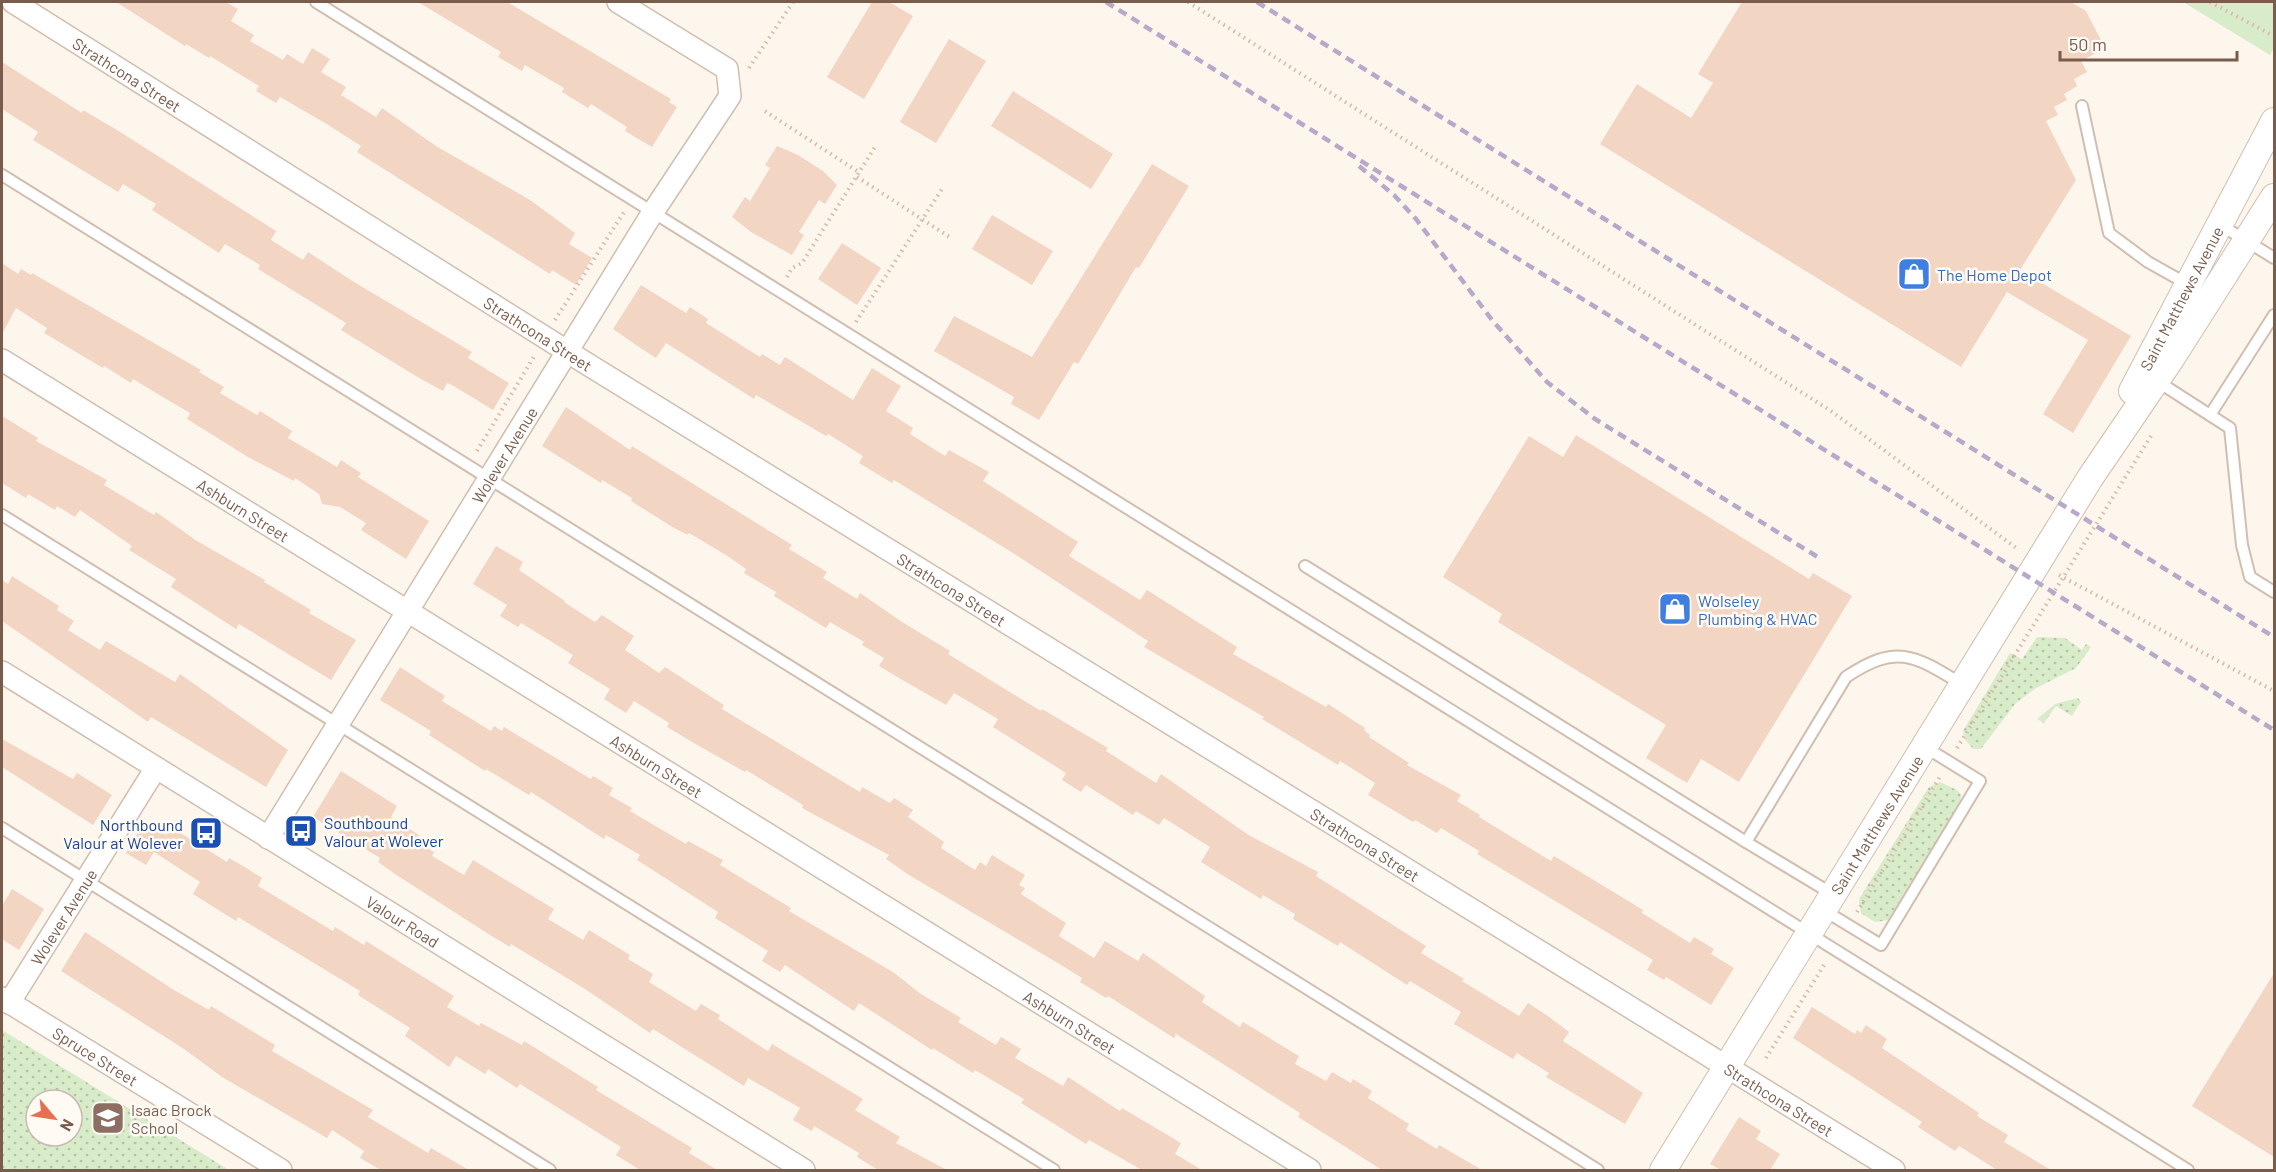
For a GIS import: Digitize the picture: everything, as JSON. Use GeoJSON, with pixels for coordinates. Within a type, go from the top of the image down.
{"type":"FeatureCollection","features":[{"type":"Feature","properties":{"kind":"street","name":"Strathcona Street"},"geometry":{"type":"LineString","coordinates":[[13,2],[568,351],[1894,1170]]}},
{"type":"Feature","properties":{"kind":"street"},"geometry":{"type":"LineString","coordinates":[[618,2],[727,69],[730,96]]}},
{"type":"Feature","properties":{"kind":"street","name":"Wolever Avenue"},"geometry":{"type":"LineString","coordinates":[[268,838],[653,212],[730,96]]}},
{"type":"Feature","properties":{"kind":"street","name":"Saint Matthews Avenue"},"geometry":{"type":"LineString","coordinates":[[1663,1170],[1830,903],[2090,478],[2149,376],[2187,284],[2274,120]]}},
{"type":"Feature","properties":{"kind":"street","name":"Saint Matthews Avenue"},"geometry":{"type":"LineString","coordinates":[[2149,376],[2210,298],[2274,197]]}},
{"type":"Feature","properties":{"kind":"street","name":"Ashburn Street"},"geometry":{"type":"LineString","coordinates":[[2,360],[1310,1170]]}},
{"type":"Feature","properties":{"kind":"street","name":"Valour Road"},"geometry":{"type":"LineString","coordinates":[[2,672],[804,1170]]}},
{"type":"Feature","properties":{"kind":"street","name":"Wolever Avenue"},"geometry":{"type":"LineString","coordinates":[[5,1000],[156,768]]}},
{"type":"Feature","properties":{"kind":"street","name":"Spruce Street"},"geometry":{"type":"LineString","coordinates":[[5,1000],[280,1170]]}},
{"type":"Feature","properties":{"kind":"lane"},"geometry":{"type":"LineString","coordinates":[[316,2],[2188,1170]]}},
{"type":"Feature","properties":{"kind":"lane"},"geometry":{"type":"LineString","coordinates":[[2082,106],[2109,233],[2148,262],[2210,298]]}},
{"type":"Feature","properties":{"kind":"lane"},"geometry":{"type":"LineString","coordinates":[[2,175],[1598,1170]]}},
{"type":"Feature","properties":{"kind":"lane"},"geometry":{"type":"LineString","coordinates":[[2219,224],[2274,258]]}},
{"type":"Feature","properties":{"kind":"lane"},"geometry":{"type":"LineString","coordinates":[[2210,415],[2274,315]]}},
{"type":"Feature","properties":{"kind":"lane"},"geometry":{"type":"LineString","coordinates":[[2149,376],[2230,428],[2242,545],[2250,577],[2274,592]]}},
{"type":"Feature","properties":{"kind":"lane"},"geometry":{"type":"LineString","coordinates":[[2,515],[1054,1170]]}},
{"type":"Feature","properties":{"kind":"lane"},"geometry":{"type":"LineString","coordinates":[[1305,566],[1746,842],[1830,903],[1849,925],[1881,945],[1980,781],[1925,747]]}},
{"type":"Feature","properties":{"kind":"lane"},"geometry":{"type":"LineString","coordinates":[[1746,842],[1846,677],[1871,660],[1905,655],[1936,668],[1963,685]]}},
{"type":"Feature","properties":{"kind":"lane"},"geometry":{"type":"LineString","coordinates":[[2,828],[550,1170]]}},
{"type":"Feature","properties":{"kind":"path"},"geometry":{"type":"LineString","coordinates":[[730,96],[794,2]]}},
{"type":"Feature","properties":{"kind":"path"},"geometry":{"type":"LineString","coordinates":[[1188,2],[1831,411],[2037,563],[2274,691]]}},
{"type":"Feature","properties":{"kind":"path"},"geometry":{"type":"LineString","coordinates":[[2210,2],[2274,36]]}},
{"type":"Feature","properties":{"kind":"path"},"geometry":{"type":"LineString","coordinates":[[765,111],[951,238]]}},
{"type":"Feature","properties":{"kind":"path"},"geometry":{"type":"LineString","coordinates":[[772,287],[783,282],[792,268],[802,264],[875,147]]}},
{"type":"Feature","properties":{"kind":"path"},"geometry":{"type":"LineString","coordinates":[[848,335],[942,189]]}},
{"type":"Feature","properties":{"kind":"path"},"geometry":{"type":"LineString","coordinates":[[1849,925],[2152,434]]}},
{"type":"Feature","properties":{"kind":"path"},"geometry":{"type":"LineString","coordinates":[[1766,1058],[1834,950]]}},
{"type":"Feature","properties":{"kind":"green space"},"geometry":{"type":"Polygon","coordinates":[[[2183,2],[2274,2],[2274,48],[2270,55],[2183,2]]]}},
{"type":"Feature","properties":{"kind":"green space"},"geometry":{"type":"Polygon","coordinates":[[[2037,637],[2065,638],[2082,650],[2086,644],[2091,647],[2076,668],[2036,688],[2015,704],[1981,749],[1973,749],[1964,738],[1963,731],[2010,653],[2022,659],[2037,637]]]}},
{"type":"Feature","properties":{"kind":"green space"},"geometry":{"type":"Polygon","coordinates":[[[2078,698],[2081,702],[2072,716],[2056,706],[2044,723],[2037,719],[2055,704],[2078,698]]]}},
{"type":"Feature","properties":{"kind":"green space"},"geometry":{"type":"Polygon","coordinates":[[[1940,782],[1957,790],[1961,795],[1960,804],[1888,920],[1875,922],[1861,913],[1859,899],[1929,787],[1940,782]]]}},
{"type":"Feature","properties":{"kind":"green space","name":"Isaac Brock School"},"geometry":{"type":"Polygon","coordinates":[[[2,1030],[229,1170],[2,1170],[2,1030]]]}},
{"type":"Feature","properties":{"kind":"building"},"geometry":{"type":"Polygon","coordinates":[[[116,2],[226,2],[238,9],[231,21],[254,35],[250,41],[283,60],[287,54],[303,64],[312,48],[330,59],[321,72],[346,87],[341,95],[376,117],[382,108],[436,146],[530,200],[575,233],[569,244],[592,258],[576,285],[552,270],[550,274],[357,152],[361,146],[325,123],[280,97],[276,103],[256,91],[259,86],[210,56],[209,58],[186,44],[185,46],[116,2]]]}},
{"type":"Feature","properties":{"kind":"building"},"geometry":{"type":"Polygon","coordinates":[[[418,2],[507,2],[671,99],[669,102],[677,107],[652,147],[625,131],[627,127],[591,104],[588,108],[562,92],[564,88],[525,65],[522,71],[498,57],[501,52],[418,2]]]}},
{"type":"Feature","properties":{"kind":"building"},"geometry":{"type":"Polygon","coordinates":[[[872,2],[889,2],[913,16],[864,99],[827,77],[872,2]]]}},
{"type":"Feature","properties":{"kind":"building","name":"The Home Depot"},"geometry":{"type":"Polygon","coordinates":[[[1742,2],[2071,2],[2086,11],[2105,48],[2081,61],[2087,72],[2074,79],[2077,86],[2064,94],[2067,100],[2054,107],[2058,115],[2046,121],[2076,180],[2020,270],[2131,336],[2073,433],[2043,414],[2088,340],[2007,292],[1961,367],[1600,144],[1637,84],[1691,118],[1713,83],[1698,74],[1742,2]]]}},
{"type":"Feature","properties":{"kind":"building"},"geometry":{"type":"Polygon","coordinates":[[[949,39],[986,61],[936,143],[900,122],[949,39]]]}},
{"type":"Feature","properties":{"kind":"building"},"geometry":{"type":"Polygon","coordinates":[[[2,62],[82,113],[83,110],[117,130],[276,231],[271,240],[303,260],[308,252],[472,352],[468,358],[509,383],[493,410],[452,385],[447,383],[443,391],[419,378],[341,330],[346,323],[258,269],[260,265],[225,244],[219,253],[152,210],[156,204],[123,184],[118,192],[33,140],[38,132],[2,109],[2,62]]]}},
{"type":"Feature","properties":{"kind":"building"},"geometry":{"type":"Polygon","coordinates":[[[1013,91],[1113,154],[1091,189],[991,126],[1013,91]]]}},
{"type":"Feature","properties":{"kind":"building"},"geometry":{"type":"Polygon","coordinates":[[[777,146],[798,155],[823,171],[837,185],[825,204],[819,200],[799,232],[804,235],[792,255],[751,232],[732,217],[745,197],[750,201],[770,168],[765,165],[777,146]]]}},
{"type":"Feature","properties":{"kind":"building"},"geometry":{"type":"Polygon","coordinates":[[[1152,164],[1189,186],[1139,268],[1136,267],[1078,364],[1074,362],[1039,420],[1011,404],[1014,397],[934,351],[954,316],[1032,357],[1152,164]]]}},
{"type":"Feature","properties":{"kind":"building"},"geometry":{"type":"Polygon","coordinates":[[[992,215],[1053,251],[1032,285],[972,249],[992,215]]]}},
{"type":"Feature","properties":{"kind":"building"},"geometry":{"type":"Polygon","coordinates":[[[842,243],[881,268],[857,305],[818,279],[842,243]]]}},
{"type":"Feature","properties":{"kind":"building"},"geometry":{"type":"Polygon","coordinates":[[[2,263],[18,274],[21,269],[31,275],[32,273],[201,370],[199,372],[224,387],[220,393],[257,415],[260,411],[292,431],[288,438],[337,467],[341,460],[361,473],[358,477],[429,521],[406,559],[361,530],[366,523],[340,507],[322,504],[319,494],[295,478],[294,481],[248,457],[187,419],[190,413],[133,379],[131,383],[44,333],[47,328],[16,308],[2,334],[2,263]]]}},
{"type":"Feature","properties":{"kind":"building"},"geometry":{"type":"Polygon","coordinates":[[[641,285],[686,313],[690,307],[708,319],[706,323],[760,357],[762,354],[780,365],[785,357],[853,400],[872,368],[901,386],[886,411],[913,428],[910,434],[945,456],[949,450],[989,472],[983,481],[1078,542],[1069,556],[1140,600],[1147,590],[1237,647],[1233,654],[1326,707],[1328,704],[1365,728],[1369,737],[1409,763],[1407,765],[1461,795],[1457,801],[1480,815],[1479,817],[1551,861],[1554,856],[1643,910],[1642,913],[1690,943],[1694,937],[1714,949],[1711,954],[1734,968],[1711,1005],[1666,977],[1664,980],[1647,970],[1653,960],[1477,854],[1479,851],[1441,828],[1437,833],[1415,820],[1413,822],[1368,795],[1375,783],[1340,761],[1338,765],[1262,719],[1264,717],[1144,647],[1148,641],[1013,553],[894,480],[892,483],[859,463],[863,456],[828,434],[826,436],[756,395],[754,399],[666,343],[656,358],[636,345],[613,329],[641,285]]]}},
{"type":"Feature","properties":{"kind":"building"},"geometry":{"type":"Polygon","coordinates":[[[566,407],[630,450],[632,446],[792,545],[789,549],[827,572],[823,578],[857,599],[860,593],[950,651],[948,654],[1041,711],[1042,709],[1108,748],[1106,751],[1156,783],[1161,774],[1247,834],[1318,872],[1316,876],[1426,946],[1421,953],[1464,979],[1462,981],[1519,1016],[1528,1003],[1548,1016],[1569,1032],[1563,1041],[1643,1093],[1625,1124],[1546,1077],[1549,1073],[1517,1053],[1513,1059],[1454,1024],[1461,1012],[1410,981],[1407,985],[1340,942],[1338,946],[1293,919],[1295,914],[1263,895],[1261,899],[1201,862],[1210,847],[1164,818],[1159,825],[1136,811],[1133,815],[1086,785],[1081,792],[1062,780],[1066,773],[993,727],[998,719],[954,693],[946,705],[899,678],[879,666],[884,658],[862,645],[864,642],[830,622],[826,628],[774,596],[776,592],[744,573],[746,569],[726,555],[689,533],[688,535],[674,528],[631,501],[632,498],[602,480],[601,483],[542,446],[566,407]]]}},
{"type":"Feature","properties":{"kind":"building"},"geometry":{"type":"Polygon","coordinates":[[[2,416],[38,438],[36,441],[107,480],[104,485],[154,515],[156,512],[197,541],[265,580],[264,582],[311,610],[309,613],[356,640],[331,680],[239,624],[236,629],[171,587],[176,579],[129,550],[132,546],[80,510],[75,517],[57,506],[55,510],[28,494],[26,498],[2,483],[2,416]]]}},
{"type":"Feature","properties":{"kind":"building","name":"Wolseley Plumbing & HVAC"},"geometry":{"type":"Polygon","coordinates":[[[1576,435],[1809,579],[1813,573],[1852,596],[1739,782],[1701,759],[1687,783],[1646,758],[1666,725],[1498,622],[1502,614],[1443,577],[1529,436],[1563,457],[1576,435]]]}},
{"type":"Feature","properties":{"kind":"building"},"geometry":{"type":"Polygon","coordinates":[[[496,546],[523,562],[519,570],[564,602],[595,622],[602,615],[634,636],[625,650],[659,673],[665,667],[724,705],[722,709],[860,792],[862,787],[890,803],[894,798],[913,810],[908,817],[944,842],[941,848],[975,870],[980,862],[986,866],[992,855],[1025,875],[1019,885],[1025,888],[1021,894],[1066,923],[1059,936],[1094,958],[1105,941],[1138,961],[1143,953],[1205,996],[1202,1002],[1240,1027],[1243,1022],[1299,1056],[1295,1064],[1326,1081],[1332,1072],[1351,1083],[1353,1079],[1372,1091],[1368,1098],[1409,1124],[1406,1130],[1437,1149],[1439,1145],[1482,1170],[1382,1170],[1298,1117],[1300,1113],[1176,1034],[1174,1038],[1108,996],[1106,998],[1080,982],[1082,978],[909,875],[886,859],[889,855],[802,808],[803,805],[746,770],[745,772],[667,727],[669,723],[634,701],[626,713],[604,699],[610,689],[568,663],[573,655],[521,623],[518,627],[500,616],[507,605],[473,584],[496,546]]]}},
{"type":"Feature","properties":{"kind":"building"},"geometry":{"type":"Polygon","coordinates":[[[12,576],[59,606],[57,610],[74,621],[68,630],[100,650],[106,641],[175,682],[180,674],[288,750],[266,787],[151,717],[148,722],[2,621],[2,580],[8,584],[12,576]]]}},
{"type":"Feature","properties":{"kind":"building"},"geometry":{"type":"Polygon","coordinates":[[[400,667],[445,696],[442,701],[491,731],[494,726],[502,731],[504,727],[591,779],[593,776],[613,788],[609,795],[632,808],[630,811],[686,844],[688,841],[723,860],[720,865],[791,908],[789,911],[893,972],[921,994],[961,1018],[958,1022],[996,1045],[1001,1037],[1021,1049],[1015,1058],[1063,1086],[1068,1077],[1120,1111],[1122,1108],[1181,1143],[1175,1154],[1202,1170],[1142,1170],[1089,1140],[1086,1144],[1021,1103],[1024,1099],[975,1070],[973,1073],[933,1048],[932,1050],[859,1003],[854,1011],[785,965],[780,972],[762,961],[768,951],[715,918],[718,912],[637,860],[640,855],[606,835],[604,839],[531,792],[529,795],[486,769],[485,771],[429,735],[431,731],[380,700],[400,667]]]}},
{"type":"Feature","properties":{"kind":"building"},"geometry":{"type":"Polygon","coordinates":[[[2,739],[73,779],[77,773],[112,795],[93,825],[2,767],[2,739]]]}},
{"type":"Feature","properties":{"kind":"building"},"geometry":{"type":"Polygon","coordinates":[[[341,771],[397,806],[391,817],[419,835],[415,841],[434,852],[432,856],[464,875],[473,860],[554,909],[548,919],[583,940],[589,930],[630,955],[628,959],[653,974],[649,982],[696,1011],[701,1004],[720,1015],[718,1019],[768,1051],[772,1044],[863,1099],[855,1110],[900,1137],[896,1143],[947,1170],[878,1170],[857,1157],[859,1153],[814,1126],[812,1131],[793,1120],[800,1108],[748,1078],[744,1086],[653,1029],[650,1033],[585,989],[511,944],[510,947],[490,935],[398,876],[378,862],[380,858],[313,817],[341,771]]]}},
{"type":"Feature","properties":{"kind":"building"},"geometry":{"type":"Polygon","coordinates":[[[144,822],[166,835],[171,827],[227,862],[229,858],[243,866],[262,878],[258,886],[333,931],[335,927],[364,945],[366,941],[454,996],[447,1007],[479,1026],[481,1023],[522,1045],[524,1041],[598,1087],[596,1090],[692,1148],[689,1153],[717,1170],[640,1170],[616,1155],[621,1147],[520,1084],[517,1088],[488,1069],[485,1074],[456,1056],[449,1067],[405,1036],[410,1028],[358,995],[360,991],[238,917],[236,921],[193,894],[200,882],[154,852],[146,865],[126,853],[144,822]]]}},
{"type":"Feature","properties":{"kind":"building"},"geometry":{"type":"Polygon","coordinates":[[[12,889],[44,909],[19,950],[2,939],[2,906],[12,889]]]}},
{"type":"Feature","properties":{"kind":"building"},"geometry":{"type":"Polygon","coordinates":[[[85,932],[174,990],[209,1010],[211,1006],[275,1045],[272,1051],[373,1110],[368,1117],[428,1153],[431,1148],[469,1170],[381,1170],[360,1158],[364,1151],[332,1130],[327,1138],[222,1077],[184,1049],[61,971],[85,932]]]}},
{"type":"Feature","properties":{"kind":"building"},"geometry":{"type":"Polygon","coordinates":[[[2274,973],[2274,1157],[2192,1106],[2274,973]]]}},
{"type":"Feature","properties":{"kind":"building"},"geometry":{"type":"Polygon","coordinates":[[[1812,1007],[1855,1034],[1857,1030],[1861,1033],[1866,1025],[1887,1039],[1882,1048],[1979,1113],[1977,1116],[2008,1135],[2004,1142],[2051,1170],[1997,1170],[1959,1146],[1955,1151],[1918,1127],[1922,1122],[1793,1038],[1812,1007]]]}},
{"type":"Feature","properties":{"kind":"building"},"geometry":{"type":"Polygon","coordinates":[[[1739,1117],[1761,1131],[1756,1139],[1780,1154],[1770,1170],[1721,1170],[1710,1164],[1739,1117]]]}},
{"type":"Feature","properties":{"kind":"railway"},"geometry":{"type":"LineString","coordinates":[[1106,2],[2274,730]]}},
{"type":"Feature","properties":{"kind":"railway"},"geometry":{"type":"LineString","coordinates":[[1257,2],[2274,637]]}},
{"type":"Feature","properties":{"kind":"railway"},"geometry":{"type":"LineString","coordinates":[[1359,166],[1394,195],[1416,219],[1492,320],[1547,382],[1595,419],[1821,559]]}},
{"type":"Feature","properties":{"kind":"place","name":"The Home Depot"},"geometry":{"type":"Point","coordinates":[1914,274]}},
{"type":"Feature","properties":{"kind":"place","name":"Wolseley Plumbing & HVAC"},"geometry":{"type":"Point","coordinates":[1675,609]}},
{"type":"Feature","properties":{"kind":"place","name":"Southbound Valour at Wolever"},"geometry":{"type":"Point","coordinates":[301,831]}},
{"type":"Feature","properties":{"kind":"place","name":"Northbound Valour at Wolever"},"geometry":{"type":"Point","coordinates":[206,833]}},
{"type":"Feature","properties":{"kind":"place","name":"Isaac Brock School"},"geometry":{"type":"Point","coordinates":[108,1118]}}]}
